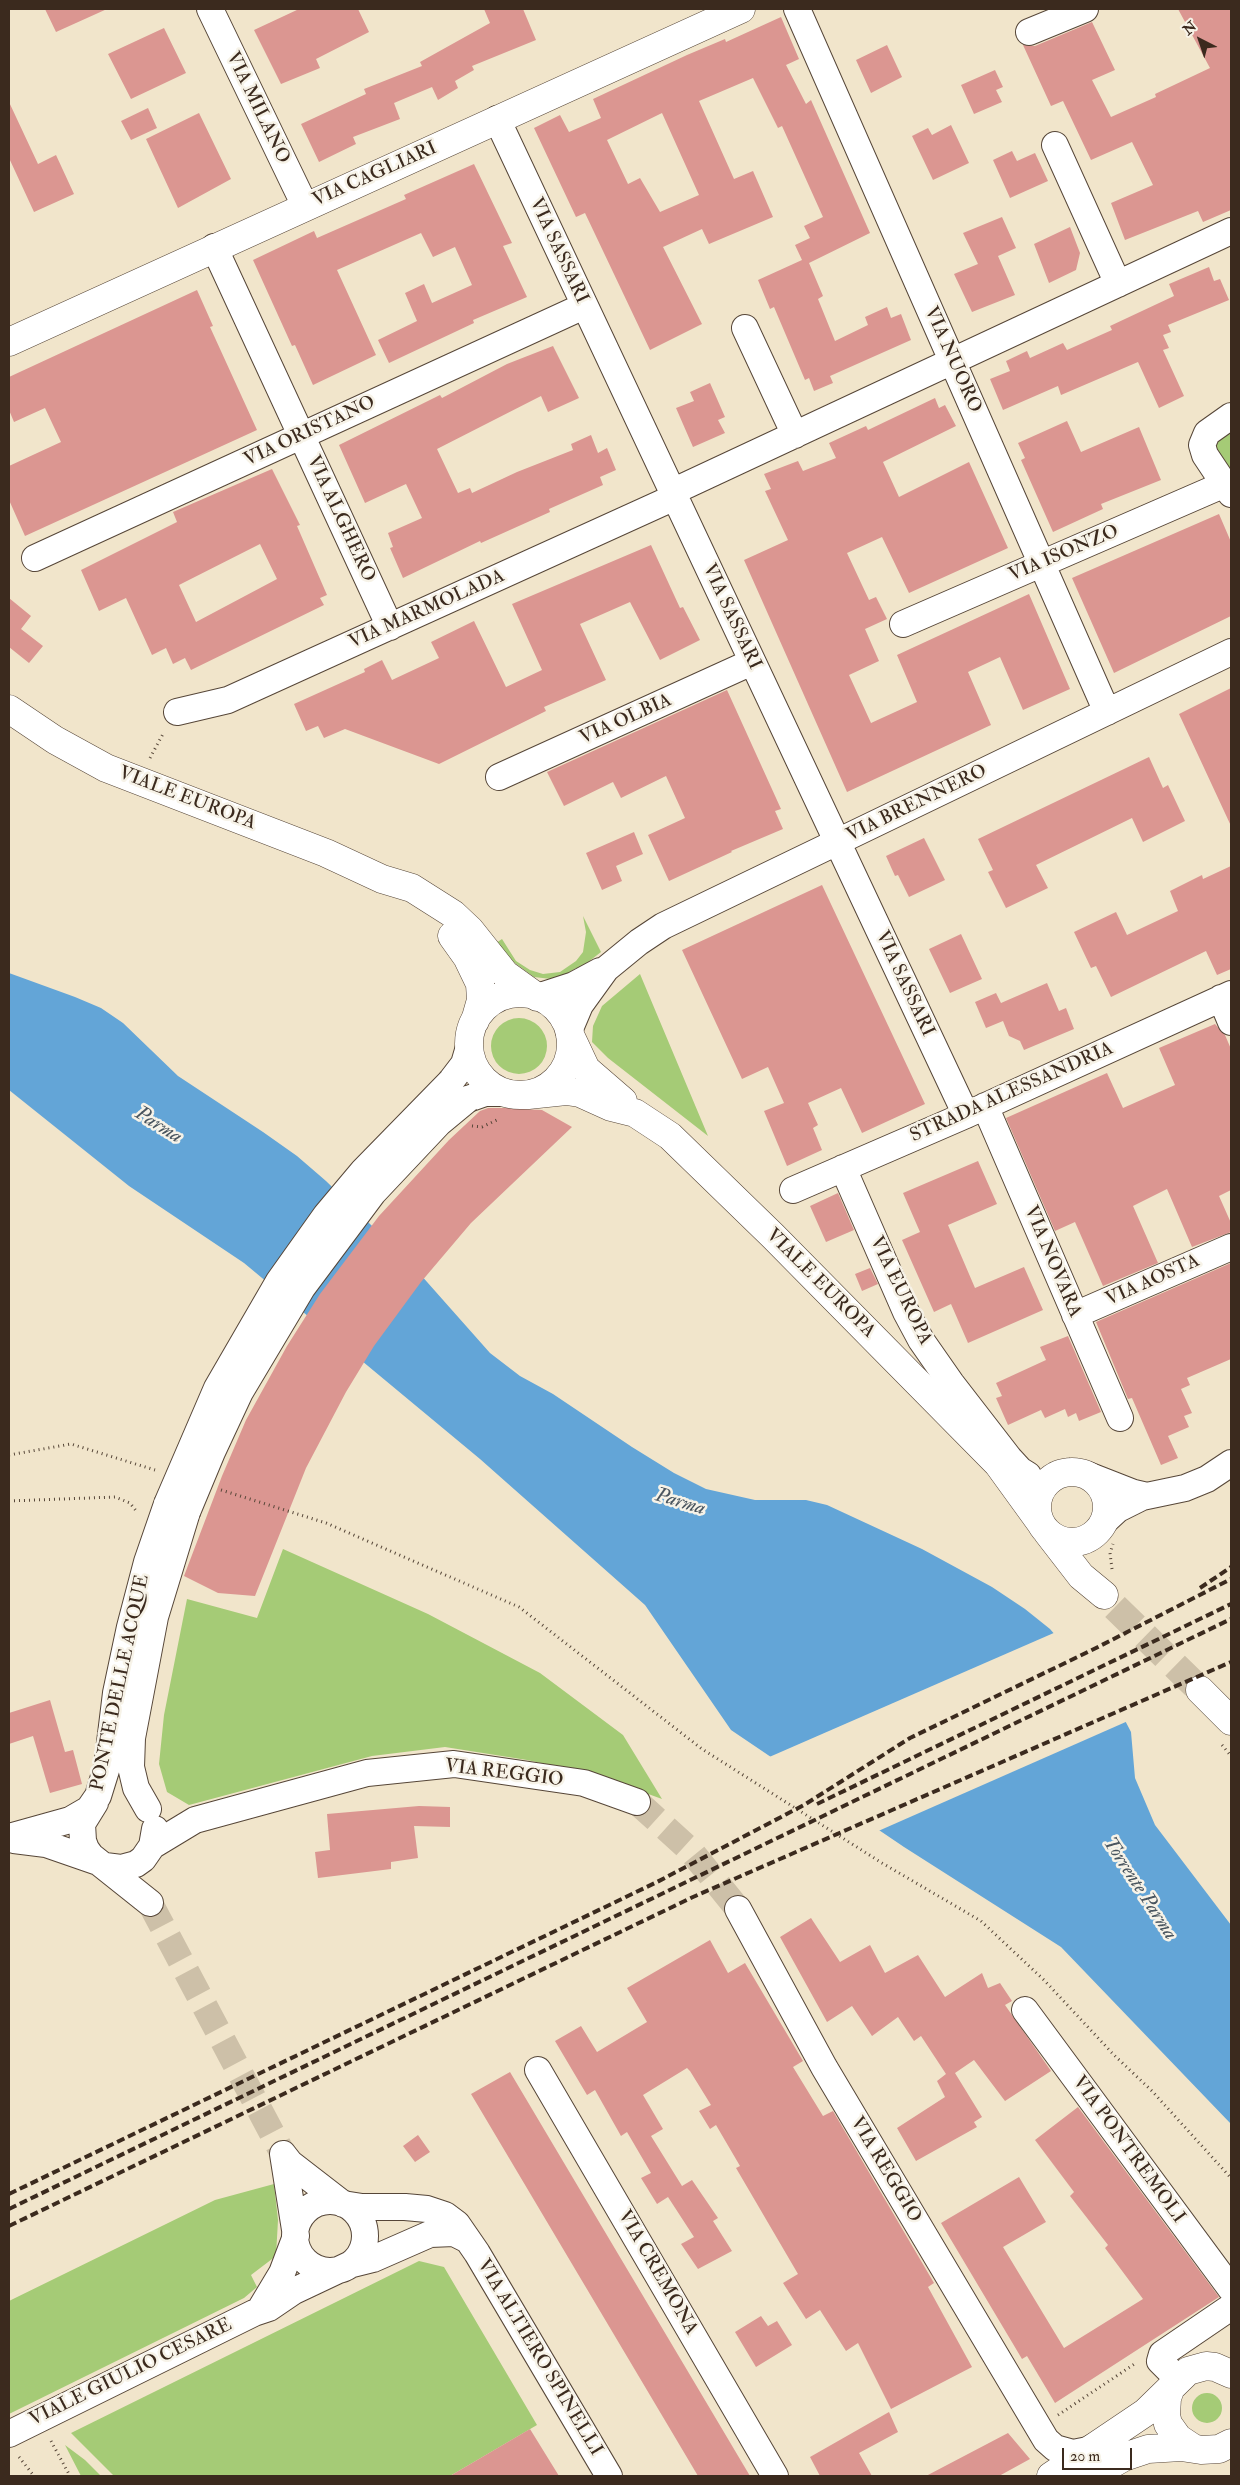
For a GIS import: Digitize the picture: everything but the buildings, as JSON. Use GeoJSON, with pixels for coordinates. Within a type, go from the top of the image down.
{"type":"FeatureCollection","features":[{"type":"Feature","properties":{"kind":"main road","name":"VIA CAGLIARI"},"geometry":{"type":"LineString","coordinates":[[9,342],[741,9]]}},
{"type":"Feature","properties":{"kind":"main road","name":"VIALE EUROPA"},"geometry":{"type":"LineString","coordinates":[[12,718],[100,766],[326,853],[372,875],[412,888],[442,906],[470,930],[505,974],[537,997]]}},
{"type":"Feature","properties":{"kind":"main road","name":"VIALE EUROPA"},"geometry":{"type":"LineString","coordinates":[[372,875],[406,902],[436,920],[462,948],[480,984],[481,1000],[475,1021]]}},
{"type":"Feature","properties":{"kind":"main road"},"geometry":{"type":"LineString","coordinates":[[519,994],[537,997],[558,1011],[569,1031],[569,1054],[564,1069],[549,1086],[511,1102],[483,1080],[473,1065],[469,1047],[475,1021],[486,1006],[502,997],[519,994]]}},
{"type":"Feature","properties":{"kind":"main road","name":"VIALE EUROPA"},"geometry":{"type":"LineString","coordinates":[[569,1031],[574,1047],[586,1069],[595,1079],[618,1095],[635,1112],[662,1130],[684,1149],[998,1464]]}},
{"type":"Feature","properties":{"kind":"main road","name":"VIALE EUROPA"},"geometry":{"type":"LineString","coordinates":[[511,1102],[566,1091],[580,1093],[611,1107],[635,1112]]}},
{"type":"Feature","properties":{"kind":"main road"},"geometry":{"type":"LineString","coordinates":[[998,1464],[1007,1470],[1028,1475],[1076,1474],[1104,1492],[1108,1507],[1107,1530],[1097,1539],[1094,1570],[1097,1583],[1111,1591]]}},
{"type":"Feature","properties":{"kind":"main road"},"geometry":{"type":"LineString","coordinates":[[998,1464],[1042,1526],[1081,1576],[1111,1591]]}},
{"type":"Feature","properties":{"kind":"main road"},"geometry":{"type":"LineString","coordinates":[[1076,1474],[1050,1479],[1040,1492],[1037,1507],[1042,1526],[1055,1538],[1076,1542],[1107,1530]]}},
{"type":"Feature","properties":{"kind":"main road"},"geometry":{"type":"LineString","coordinates":[[1200,1690],[1228,1718]]}},
{"type":"Feature","properties":{"kind":"main road"},"geometry":{"type":"LineString","coordinates":[[1050,2476],[1146,2412],[1188,2371],[1223,2367]]}},
{"type":"Feature","properties":{"kind":"main road"},"geometry":{"type":"LineString","coordinates":[[1174,2384],[1166,2407],[1168,2424],[1172,2432],[1185,2444],[1201,2450]]}},
{"type":"Feature","properties":{"kind":"main road"},"geometry":{"type":"LineString","coordinates":[[1091,2476],[1124,2457],[1148,2449],[1175,2447],[1201,2450],[1219,2449],[1231,2443]]}},
{"type":"Feature","properties":{"kind":"street","name":"VIA MILANO"},"geometry":{"type":"LineString","coordinates":[[210,9],[305,206]]}},
{"type":"Feature","properties":{"kind":"street","name":"VIA NUORO"},"geometry":{"type":"LineString","coordinates":[[797,9],[1108,712]]}},
{"type":"Feature","properties":{"kind":"street"},"geometry":{"type":"LineString","coordinates":[[1029,32],[1085,9]]}},
{"type":"Feature","properties":{"kind":"street","name":"VIA SASSARI"},"geometry":{"type":"LineString","coordinates":[[497,120],[837,843],[975,1110]]}},
{"type":"Feature","properties":{"kind":"street"},"geometry":{"type":"LineString","coordinates":[[1055,145],[1118,284]]}},
{"type":"Feature","properties":{"kind":"street","name":"VIA MARMOLADA"},"geometry":{"type":"LineString","coordinates":[[170,721],[228,700],[390,627],[952,361],[1231,232]]}},
{"type":"Feature","properties":{"kind":"street","name":"VIA ALGHERO"},"geometry":{"type":"LineString","coordinates":[[214,248],[390,627]]}},
{"type":"Feature","properties":{"kind":"street","name":"VIA ORISTANO"},"geometry":{"type":"LineString","coordinates":[[35,558],[584,306]]}},
{"type":"Feature","properties":{"kind":"street"},"geometry":{"type":"LineString","coordinates":[[745,328],[795,435]]}},
{"type":"Feature","properties":{"kind":"street"},"geometry":{"type":"LineString","coordinates":[[1228,489],[1204,452],[1202,442],[1206,433],[1231,416]]}},
{"type":"Feature","properties":{"kind":"street","name":"VIA ISONZO"},"geometry":{"type":"LineString","coordinates":[[903,624],[1042,564],[1228,489]]}},
{"type":"Feature","properties":{"kind":"street","name":"VIA BRENNERO"},"geometry":{"type":"LineString","coordinates":[[537,997],[574,985],[610,965],[638,942],[673,921],[1231,652]]}},
{"type":"Feature","properties":{"kind":"street","name":"VIA OLBIA"},"geometry":{"type":"LineString","coordinates":[[499,777],[752,662]]}},
{"type":"Feature","properties":{"kind":"street","name":"VIA BRENNERO"},"geometry":{"type":"LineString","coordinates":[[569,1031],[580,1005],[610,965]]}},
{"type":"Feature","properties":{"kind":"street"},"geometry":{"type":"LineString","coordinates":[[1226,996],[1231,1022]]}},
{"type":"Feature","properties":{"kind":"street","name":"STRADA ALESSANDRIA"},"geometry":{"type":"LineString","coordinates":[[793,1190],[1226,996]]}},
{"type":"Feature","properties":{"kind":"street"},"geometry":{"type":"LineString","coordinates":[[462,1101],[464,1064],[469,1047]]}},
{"type":"Feature","properties":{"kind":"street"},"geometry":{"type":"LineString","coordinates":[[177,1508],[212,1452],[256,1362],[312,1273],[357,1213],[405,1156],[462,1101],[485,1093],[511,1102]]}},
{"type":"Feature","properties":{"kind":"street","name":"VIA NOVARA"},"geometry":{"type":"LineString","coordinates":[[975,1110],[1075,1315],[1120,1418]]}},
{"type":"Feature","properties":{"kind":"street","name":"VIA EUROPA"},"geometry":{"type":"LineString","coordinates":[[843,1168],[906,1312],[921,1340],[951,1384],[1009,1458],[1020,1470],[1028,1475]]}},
{"type":"Feature","properties":{"kind":"street","name":"VIA AOSTA"},"geometry":{"type":"LineString","coordinates":[[1075,1315],[1231,1247]]}},
{"type":"Feature","properties":{"kind":"street"},"geometry":{"type":"LineString","coordinates":[[1107,1530],[1118,1509],[1147,1496],[1185,1488],[1208,1479],[1231,1463]]}},
{"type":"Feature","properties":{"kind":"street"},"geometry":{"type":"LineString","coordinates":[[1076,1474],[1147,1496]]}},
{"type":"Feature","properties":{"kind":"street","name":"PONTE DELLE ACQUE"},"geometry":{"type":"LineString","coordinates":[[89,1809],[98,1796],[104,1782],[116,1693],[128,1634],[145,1570],[177,1508]]}},
{"type":"Feature","properties":{"kind":"street","name":"PONTE DELLE ACQUE"},"geometry":{"type":"LineString","coordinates":[[150,1812],[136,1788],[131,1767],[133,1730],[177,1508]]}},
{"type":"Feature","properties":{"kind":"street","name":"VIA REGGIO"},"geometry":{"type":"LineString","coordinates":[[9,1838],[46,1844],[102,1864],[129,1866],[143,1859],[150,1850],[195,1820],[367,1773],[454,1764],[584,1783],[637,1802]]}},
{"type":"Feature","properties":{"kind":"street","name":"VIA REGGIO"},"geometry":{"type":"LineString","coordinates":[[9,1838],[70,1820],[89,1809],[102,1798],[119,1794],[136,1799],[150,1812],[195,1820]]}},
{"type":"Feature","properties":{"kind":"street"},"geometry":{"type":"LineString","coordinates":[[89,1809],[82,1824],[83,1841],[91,1856],[150,1903],[150,1850],[155,1831],[150,1812]]}},
{"type":"Feature","properties":{"kind":"street","name":"VIA REGGIO"},"geometry":{"type":"LineString","coordinates":[[738,1909],[824,2067],[1046,2440],[1061,2450],[1078,2452],[1097,2445]]}},
{"type":"Feature","properties":{"kind":"street","name":"VIA PONTREMOLI"},"geometry":{"type":"LineString","coordinates":[[1026,2010],[1231,2289]]}},
{"type":"Feature","properties":{"kind":"street","name":"VIA CREMONA"},"geometry":{"type":"LineString","coordinates":[[538,2070],[775,2476]]}},
{"type":"Feature","properties":{"kind":"street"},"geometry":{"type":"LineString","coordinates":[[345,2267],[357,2258],[365,2238],[360,2217],[290,2164],[283,2154],[299,2251],[309,2263],[322,2270],[338,2270],[373,2259],[430,2234],[454,2233],[468,2240]]}},
{"type":"Feature","properties":{"kind":"street"},"geometry":{"type":"LineString","coordinates":[[254,2313],[265,2303],[282,2273],[303,2215],[314,2205],[328,2201],[343,2204]]}},
{"type":"Feature","properties":{"kind":"street","name":"VIA ALTIERO SPINELLI"},"geometry":{"type":"LineString","coordinates":[[343,2204],[362,2207],[413,2207],[434,2211],[453,2220],[468,2240],[609,2476]]}},
{"type":"Feature","properties":{"kind":"street","name":"VIALE GIULIO CESARE"},"geometry":{"type":"LineString","coordinates":[[13,2444],[254,2313],[269,2308],[294,2291],[345,2267]]}},
{"type":"Feature","properties":{"kind":"street"},"geometry":{"type":"LineString","coordinates":[[1174,2384],[1160,2361],[1162,2354],[1231,2308]]}},
{"type":"Feature","properties":{"kind":"street","name":"VIA REGGIO"},"geometry":{"type":"LineString","coordinates":[[1039,2427],[1051,2464],[1050,2476]]}},
{"type":"Feature","properties":{"kind":"street"},"geometry":{"type":"LineString","coordinates":[[1201,2450],[1231,2462]]}},
{"type":"Feature","properties":{"kind":"path"},"geometry":{"type":"LineString","coordinates":[[149,760],[170,721]]}},
{"type":"Feature","properties":{"kind":"path"},"geometry":{"type":"LineString","coordinates":[[462,1101],[474,1128],[482,1127],[511,1102]]}},
{"type":"Feature","properties":{"kind":"path"},"geometry":{"type":"LineString","coordinates":[[9,1455],[71,1444],[156,1470]]}},
{"type":"Feature","properties":{"kind":"path"},"geometry":{"type":"LineString","coordinates":[[212,1488],[326,1522],[519,1607],[702,1749],[882,1863],[981,1921],[1044,1980],[1114,2055],[1152,2091],[1197,2143],[1231,2178]]}},
{"type":"Feature","properties":{"kind":"path"},"geometry":{"type":"LineString","coordinates":[[9,1500],[115,1497],[130,1503],[138,1516]]}},
{"type":"Feature","properties":{"kind":"path"},"geometry":{"type":"LineString","coordinates":[[1107,1530],[1111,1591]]}},
{"type":"Feature","properties":{"kind":"path"},"geometry":{"type":"LineString","coordinates":[[45,2439],[49,2437]]}},
{"type":"Feature","properties":{"kind":"path"},"geometry":{"type":"LineString","coordinates":[[13,2444],[34,2476]]}},
{"type":"Feature","properties":{"kind":"green space"},"geometry":{"type":"Polygon","coordinates":[[[1231,426],[1231,473],[1213,446],[1231,426]]]}},
{"type":"Feature","properties":{"kind":"green space"},"geometry":{"type":"Polygon","coordinates":[[[583,916],[601,952],[578,970],[576,968],[551,979],[534,977],[512,961],[496,943],[502,939],[516,961],[530,970],[543,974],[560,972],[576,961],[583,952],[586,932],[583,916]]]}},
{"type":"Feature","properties":{"kind":"green space"},"geometry":{"type":"Polygon","coordinates":[[[640,974],[708,1136],[608,1058],[592,1042],[593,1026],[602,1006],[640,974]]]}},
{"type":"Feature","properties":{"kind":"green space"},"geometry":{"type":"Polygon","coordinates":[[[519,1018],[530,1020],[539,1026],[545,1035],[547,1046],[545,1057],[539,1066],[530,1072],[519,1074],[508,1072],[499,1066],[493,1057],[491,1046],[493,1035],[499,1026],[508,1020],[519,1018]]]}},
{"type":"Feature","properties":{"kind":"green space"},"geometry":{"type":"Polygon","coordinates":[[[283,1549],[428,1614],[540,1673],[623,1735],[662,1799],[596,1775],[527,1760],[445,1747],[372,1756],[189,1805],[167,1792],[159,1764],[164,1715],[187,1599],[257,1618],[283,1549]]]}},
{"type":"Feature","properties":{"kind":"green space"},"geometry":{"type":"Polygon","coordinates":[[[274,2184],[278,2220],[276,2256],[251,2275],[257,2287],[244,2298],[9,2414],[9,2301],[215,2200],[274,2184]]]}},
{"type":"Feature","properties":{"kind":"green space"},"geometry":{"type":"Polygon","coordinates":[[[419,2261],[444,2267],[537,2425],[450,2476],[114,2476],[71,2433],[419,2261]]]}},
{"type":"Feature","properties":{"kind":"green space"},"geometry":{"type":"Polygon","coordinates":[[[1207,2393],[1213,2394],[1221,2402],[1221,2414],[1213,2422],[1207,2423],[1201,2422],[1193,2414],[1192,2408],[1193,2402],[1201,2394],[1207,2393]]]}},
{"type":"Feature","properties":{"kind":"green space"},"geometry":{"type":"Polygon","coordinates":[[[65,2445],[85,2460],[101,2476],[81,2476],[65,2445]]]}},
{"type":"Feature","properties":{"kind":"water"},"geometry":{"type":"Polygon","coordinates":[[[9,973],[101,1008],[123,1023],[178,1076],[297,1156],[326,1181],[412,1265],[490,1353],[520,1376],[553,1394],[632,1447],[674,1473],[706,1489],[755,1500],[806,1500],[827,1505],[922,1549],[992,1587],[1025,1609],[1050,1629],[1118,1707],[1131,1732],[1135,1778],[1155,1825],[1231,1925],[1231,2124],[1061,1947],[904,1847],[731,1730],[645,1605],[480,1459],[244,1263],[129,1186],[9,1090],[9,973]]]}},
{"type":"Feature","properties":{"kind":"pier"},"geometry":{"type":"Polygon","coordinates":[[[1056,1632],[1103,1684],[1120,1706],[1128,1721],[876,1832],[767,1758],[1056,1632]]]}},
{"type":"Feature","properties":{"kind":"tunnel"},"geometry":{"type":"LineString","coordinates":[[1115,1607],[1200,1690]]}},
{"type":"Feature","properties":{"kind":"tunnel"},"geometry":{"type":"LineString","coordinates":[[637,1802],[691,1851],[738,1909]]}},
{"type":"Feature","properties":{"kind":"tunnel"},"geometry":{"type":"LineString","coordinates":[[150,1903],[283,2154]]}},
{"type":"Feature","properties":{"kind":"railway"},"geometry":{"type":"LineString","coordinates":[[1200,1588],[1231,1567]]}},
{"type":"Feature","properties":{"kind":"railway"},"geometry":{"type":"LineString","coordinates":[[9,2194],[657,1882],[804,1805],[910,1738],[1096,1648],[1231,1579]]}},
{"type":"Feature","properties":{"kind":"railway"},"geometry":{"type":"LineString","coordinates":[[817,1804],[1231,1604]]}},
{"type":"Feature","properties":{"kind":"railway"},"geometry":{"type":"LineString","coordinates":[[9,2209],[1231,1619]]}},
{"type":"Feature","properties":{"kind":"railway"},"geometry":{"type":"LineString","coordinates":[[9,2226],[693,1897],[1231,1662]]}},
{"type":"Feature","properties":{"kind":"water label","name":"Parma"},"geometry":{"type":"Point","coordinates":[158,1126]}},
{"type":"Feature","properties":{"kind":"water label","name":"Parma"},"geometry":{"type":"Point","coordinates":[680,1503]}},
{"type":"Feature","properties":{"kind":"water label","name":"Torrente Parma"},"geometry":{"type":"Point","coordinates":[1139,1889]}}]}
